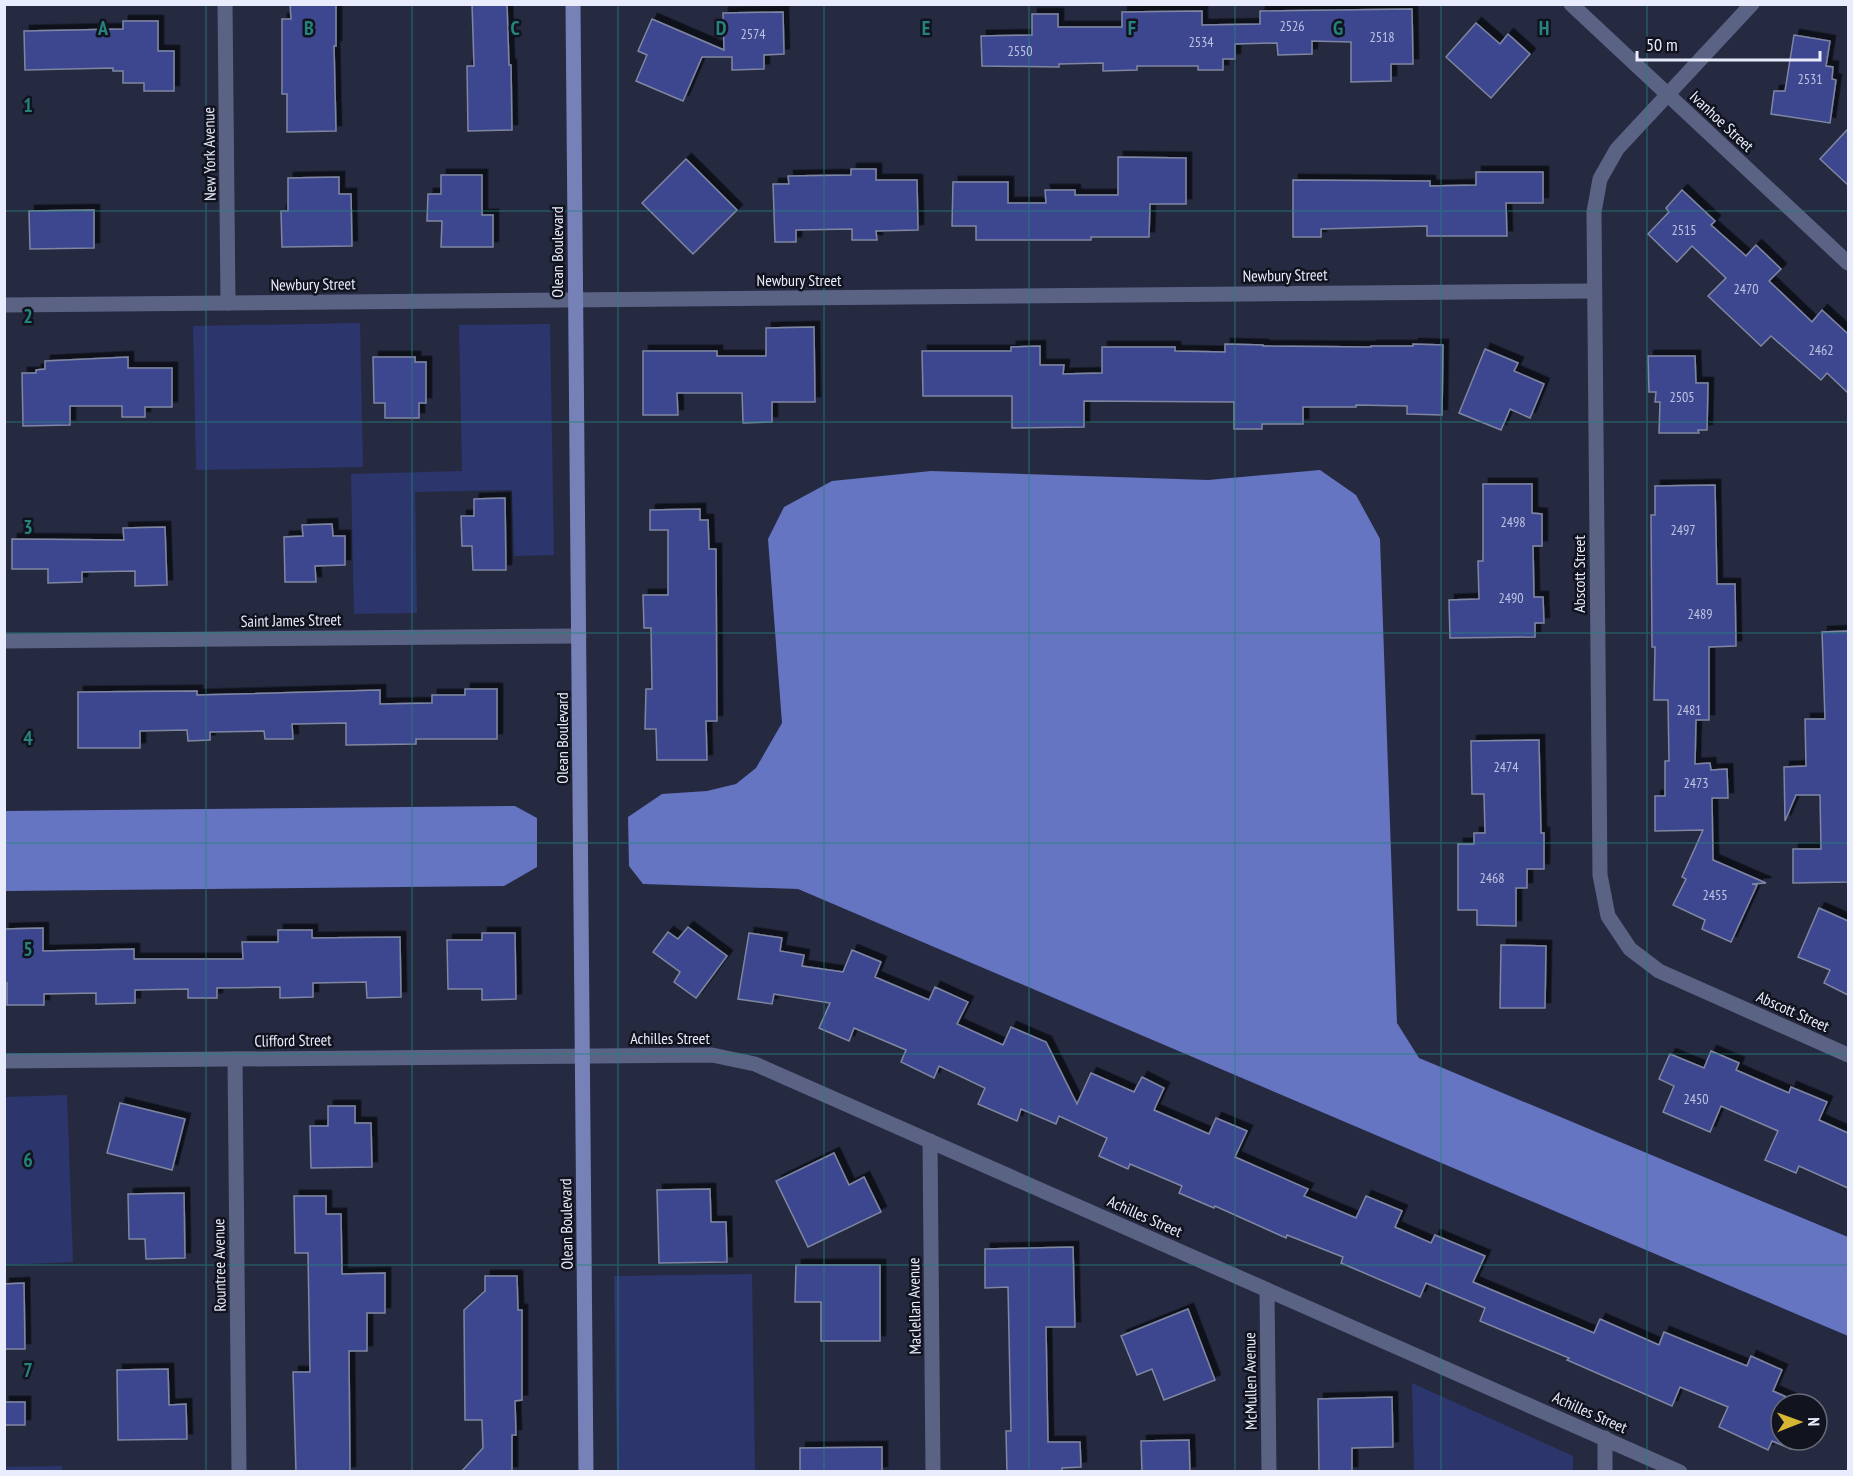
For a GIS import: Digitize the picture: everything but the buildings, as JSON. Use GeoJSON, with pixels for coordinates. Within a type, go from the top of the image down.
{"type":"FeatureCollection","features":[{"type":"Feature","properties":{"kind":"street","name":"New York Avenue"},"geometry":{"type":"LineString","coordinates":[[225,4],[228,303]]}},
{"type":"Feature","properties":{"kind":"street","name":"Olean Boulevard"},"geometry":{"type":"LineString","coordinates":[[573,4],[586,1472]]}},
{"type":"Feature","properties":{"kind":"street","name":"Ivanhoe Street"},"geometry":{"type":"LineString","coordinates":[[1571,4],[1848,263]]}},
{"type":"Feature","properties":{"kind":"street","name":"Abscott Street"},"geometry":{"type":"LineString","coordinates":[[1752,4],[1617,149],[1600,179],[1594,212],[1600,875],[1608,916],[1630,949],[1659,971],[1848,1055]]}},
{"type":"Feature","properties":{"kind":"street","name":"Newbury Street"},"geometry":{"type":"LineString","coordinates":[[4,305],[1594,291]]}},
{"type":"Feature","properties":{"kind":"street","name":"Saint James Street"},"geometry":{"type":"LineString","coordinates":[[4,641],[579,636]]}},
{"type":"Feature","properties":{"kind":"street","name":"Achilles Street"},"geometry":{"type":"LineString","coordinates":[[582,1056],[712,1055],[755,1064],[1680,1472]]}},
{"type":"Feature","properties":{"kind":"street","name":"Clifford Street"},"geometry":{"type":"LineString","coordinates":[[4,1061],[582,1056]]}},
{"type":"Feature","properties":{"kind":"street","name":"Rountree Avenue"},"geometry":{"type":"LineString","coordinates":[[235,1059],[239,1472]]}},
{"type":"Feature","properties":{"kind":"street","name":"Maclellan Avenue"},"geometry":{"type":"LineString","coordinates":[[930,1141],[933,1472]]}},
{"type":"Feature","properties":{"kind":"street","name":"McMullen Avenue"},"geometry":{"type":"LineString","coordinates":[[1267,1290],[1269,1472]]}},
{"type":"Feature","properties":{"kind":"street"},"geometry":{"type":"LineString","coordinates":[[1605,1438],[1605,1472]]}},
{"type":"Feature","properties":{"kind":"shaded area"},"geometry":{"type":"Polygon","coordinates":[[[360,323],[363,467],[196,470],[193,326],[360,323]]]}},
{"type":"Feature","properties":{"kind":"shaded area"},"geometry":{"type":"Polygon","coordinates":[[[550,324],[554,555],[514,556],[512,490],[415,492],[417,613],[354,614],[351,474],[462,471],[459,325],[550,324]]]}},
{"type":"Feature","properties":{"kind":"shaded area"},"geometry":{"type":"Polygon","coordinates":[[[1320,470],[1356,495],[1380,539],[1397,1023],[1419,1058],[1848,1237],[1848,1336],[798,889],[643,884],[629,866],[628,817],[662,794],[707,791],[736,784],[756,768],[782,723],[768,539],[784,507],[832,481],[931,471],[1208,480],[1320,470]]]}},
{"type":"Feature","properties":{"kind":"shaded area"},"geometry":{"type":"Polygon","coordinates":[[[515,806],[537,818],[537,867],[504,886],[5,891],[5,811],[515,806]]]}},
{"type":"Feature","properties":{"kind":"shaded area"},"geometry":{"type":"Polygon","coordinates":[[[67,1095],[73,1262],[5,1265],[5,1097],[67,1095]]]}},
{"type":"Feature","properties":{"kind":"shaded area"},"geometry":{"type":"Polygon","coordinates":[[[752,1274],[755,1471],[617,1471],[614,1276],[752,1274]]]}},
{"type":"Feature","properties":{"kind":"shaded area"},"geometry":{"type":"Polygon","coordinates":[[[1412,1383],[1573,1456],[1573,1471],[1414,1471],[1412,1383]]]}},
{"type":"Feature","properties":{"kind":"shaded area"},"geometry":{"type":"Polygon","coordinates":[[[62,1466],[62,1471],[5,1471],[5,1467],[62,1466]]]}}]}
